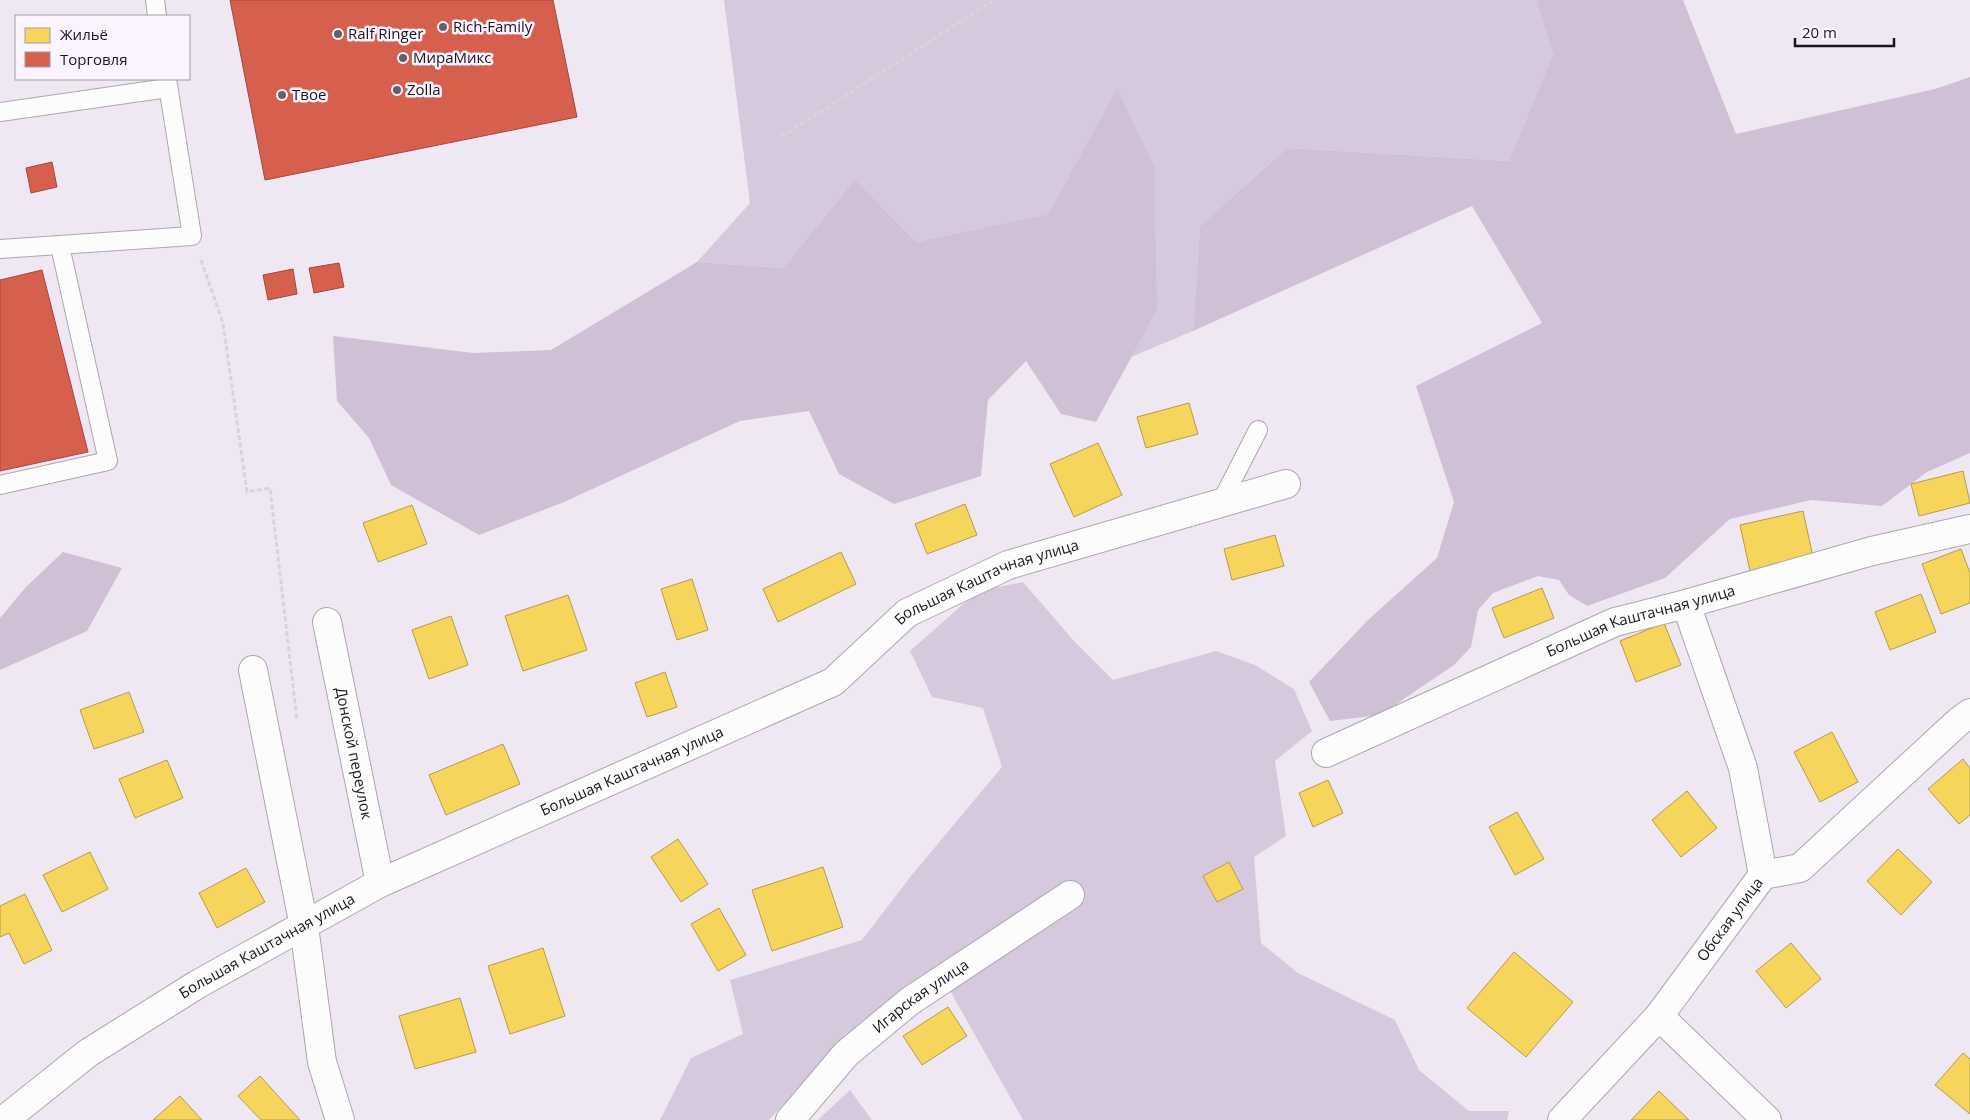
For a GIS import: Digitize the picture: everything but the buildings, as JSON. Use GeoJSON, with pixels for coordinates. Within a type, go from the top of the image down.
{"type":"FeatureCollection","features":[{"type":"Feature","properties":{"kind":"street","name":"Большая Каштачная улица"},"geometry":{"type":"LineString","coordinates":[[4,1120],[88,1053],[136,1021],[198,984],[380,883],[833,682],[907,614],[1008,565],[1286,484]]}},
{"type":"Feature","properties":{"kind":"street","name":"Большая Каштачная улица"},"geometry":{"type":"LineString","coordinates":[[1326,753],[1615,622],[1686,604],[1872,551],[1970,529]]}},
{"type":"Feature","properties":{"kind":"street"},"geometry":{"type":"LineString","coordinates":[[1686,604],[1743,768],[1763,875]]}},
{"type":"Feature","properties":{"kind":"street","name":"Донской переулок"},"geometry":{"type":"LineString","coordinates":[[327,622],[380,883]]}},
{"type":"Feature","properties":{"kind":"street"},"geometry":{"type":"LineString","coordinates":[[253,670],[304,926],[322,1062],[340,1120]]}},
{"type":"Feature","properties":{"kind":"street","name":"Обская улица"},"geometry":{"type":"LineString","coordinates":[[1562,1120],[1659,1016],[1763,875],[1800,868],[1970,713]]}},
{"type":"Feature","properties":{"kind":"street","name":"Игарская улица"},"geometry":{"type":"LineString","coordinates":[[790,1120],[846,1054],[910,1001],[1070,895]]}},
{"type":"Feature","properties":{"kind":"street"},"geometry":{"type":"LineString","coordinates":[[1659,1016],[1767,1120]]}},
{"type":"Feature","properties":{"kind":"lane"},"geometry":{"type":"LineString","coordinates":[[155,0],[157,15]]}},
{"type":"Feature","properties":{"kind":"lane"},"geometry":{"type":"LineString","coordinates":[[0,112],[168,83],[192,236],[0,249]]}},
{"type":"Feature","properties":{"kind":"lane"},"geometry":{"type":"LineString","coordinates":[[0,485],[108,461],[60,246]]}},
{"type":"Feature","properties":{"kind":"lane"},"geometry":{"type":"LineString","coordinates":[[1220,504],[1258,430]]}},
{"type":"Feature","properties":{"kind":"path"},"geometry":{"type":"LineString","coordinates":[[781,137],[994,0]]}},
{"type":"Feature","properties":{"kind":"path"},"geometry":{"type":"LineString","coordinates":[[192,236],[223,323],[247,492],[270,488],[292,676]]}},
{"type":"Feature","properties":{"kind":"shaded area"},"geometry":{"type":"Polygon","coordinates":[[[724,0],[1536,0],[1553,54],[1509,161],[1287,148],[1200,226],[1193,331],[1131,357],[1157,310],[1117,90],[1048,214],[916,242],[855,179],[783,268],[697,262],[750,203],[724,0]]]}},
{"type":"Feature","properties":{"kind":"shaded area"},"geometry":{"type":"Polygon","coordinates":[[[1536,0],[1683,0],[1736,134],[1935,89],[1970,77],[1970,453],[1927,472],[1882,506],[1811,500],[1730,519],[1665,578],[1587,606],[1569,595],[1559,580],[1538,576],[1493,593],[1478,610],[1471,647],[1454,665],[1380,715],[1330,721],[1309,682],[1368,620],[1437,558],[1454,502],[1416,386],[1542,323],[1472,206],[1193,331],[1200,226],[1287,148],[1509,161],[1553,54],[1536,0]]]}},
{"type":"Feature","properties":{"kind":"shaded area"},"geometry":{"type":"Polygon","coordinates":[[[1117,89],[1154,166],[1157,310],[1096,422],[1061,414],[1026,361],[988,400],[981,476],[894,504],[839,474],[809,411],[740,421],[564,502],[479,535],[391,485],[369,438],[337,401],[333,336],[473,353],[551,350],[697,262],[783,268],[855,179],[916,242],[1048,214],[1117,89]]]}},
{"type":"Feature","properties":{"kind":"shaded area"},"geometry":{"type":"Polygon","coordinates":[[[63,552],[122,568],[87,631],[0,670],[0,618],[26,587],[63,552]]]}},
{"type":"Feature","properties":{"kind":"shaded area"},"geometry":{"type":"Polygon","coordinates":[[[1023,582],[1074,641],[1113,680],[1216,651],[1255,665],[1294,689],[1312,731],[1275,761],[1286,836],[1254,857],[1261,943],[1298,973],[1395,1020],[1419,1070],[1469,1111],[1509,1111],[1507,1120],[1023,1120],[949,989],[936,973],[831,1051],[769,1120],[660,1120],[691,1058],[743,1034],[730,980],[862,940],[911,876],[1002,767],[983,708],[932,697],[910,651],[978,591],[1023,582]]]}},
{"type":"Feature","properties":{"kind":"shaded area"},"geometry":{"type":"Polygon","coordinates":[[[850,1090],[872,1120],[818,1120],[850,1090]]]}},
{"type":"Feature","properties":{"kind":"place","name":"Rich-Family"},"geometry":{"type":"Point","coordinates":[443,27]}},
{"type":"Feature","properties":{"kind":"place","name":"Ralf Ringer"},"geometry":{"type":"Point","coordinates":[338,34]}},
{"type":"Feature","properties":{"kind":"place","name":"МираМикс"},"geometry":{"type":"Point","coordinates":[403,58]}},
{"type":"Feature","properties":{"kind":"place","name":"Zolla"},"geometry":{"type":"Point","coordinates":[397,90]}},
{"type":"Feature","properties":{"kind":"place","name":"Твое"},"geometry":{"type":"Point","coordinates":[282,95]}}]}
